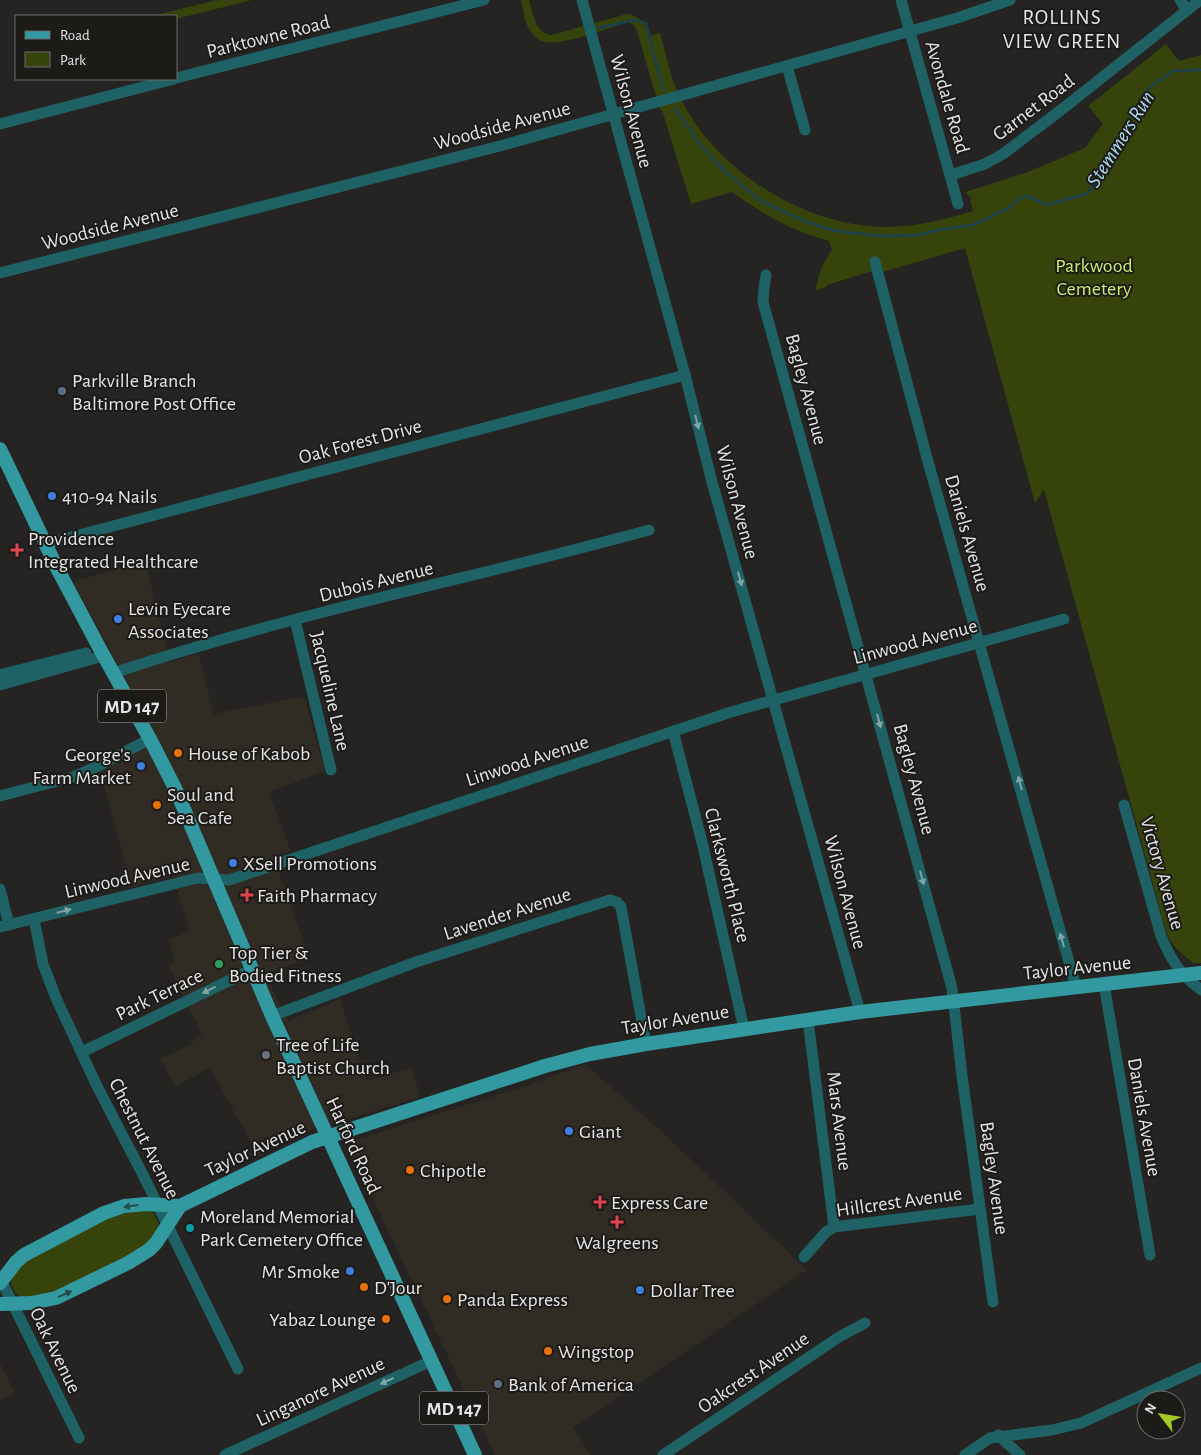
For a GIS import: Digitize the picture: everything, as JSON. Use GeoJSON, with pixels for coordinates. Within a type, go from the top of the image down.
{"type":"FeatureCollection","features":[{"type":"Feature","properties":{"kind":"main road","name":"Harford Road"},"geometry":{"type":"LineString","coordinates":[[0,449],[44,544],[150,739],[178,796],[272,1016],[394,1275],[475,1455]]}},
{"type":"Feature","properties":{"kind":"main road","name":"Taylor Avenue"},"geometry":{"type":"LineString","coordinates":[[1,1281],[24,1255],[104,1214],[124,1206],[136,1204],[180,1206],[288,1153],[328,1136],[568,1059],[646,1044],[860,1012],[1201,973]]}},
{"type":"Feature","properties":{"kind":"main road"},"geometry":{"type":"LineString","coordinates":[[6,1304],[37,1303],[56,1298],[128,1263],[149,1250],[156,1243],[180,1206]]}},
{"type":"Feature","properties":{"kind":"street","name":"Parktowne Road"},"geometry":{"type":"LineString","coordinates":[[178,77],[484,0]]}},
{"type":"Feature","properties":{"kind":"street","name":"Wilson Avenue"},"geometry":{"type":"LineString","coordinates":[[582,0],[686,375],[712,482],[860,1012]]}},
{"type":"Feature","properties":{"kind":"street","name":"Avondale Road"},"geometry":{"type":"LineString","coordinates":[[901,0],[958,204]]}},
{"type":"Feature","properties":{"kind":"street","name":"Woodside Avenue"},"geometry":{"type":"LineString","coordinates":[[0,273],[614,115],[989,8],[1010,0]]}},
{"type":"Feature","properties":{"kind":"street"},"geometry":{"type":"LineString","coordinates":[[1180,0],[1187,10]]}},
{"type":"Feature","properties":{"kind":"street","name":"Garnet Road"},"geometry":{"type":"LineString","coordinates":[[951,175],[985,164],[1003,154],[1200,0]]}},
{"type":"Feature","properties":{"kind":"street"},"geometry":{"type":"LineString","coordinates":[[787,66],[805,130]]}},
{"type":"Feature","properties":{"kind":"street","name":"Parktowne Road"},"geometry":{"type":"LineString","coordinates":[[0,124],[167,80]]}},
{"type":"Feature","properties":{"kind":"street","name":"Daniels Avenue"},"geometry":{"type":"LineString","coordinates":[[875,262],[927,458],[1076,987]]}},
{"type":"Feature","properties":{"kind":"street","name":"Bagley Avenue"},"geometry":{"type":"LineString","coordinates":[[766,275],[764,302],[952,988],[993,1302]]}},
{"type":"Feature","properties":{"kind":"street","name":"Oak Forest Drive"},"geometry":{"type":"LineString","coordinates":[[44,544],[686,375]]}},
{"type":"Feature","properties":{"kind":"street","name":"Dubois Avenue"},"geometry":{"type":"LineString","coordinates":[[113,673],[200,646],[295,620],[649,530]]}},
{"type":"Feature","properties":{"kind":"street","name":"Linwood Avenue"},"geometry":{"type":"LineString","coordinates":[[4,926],[198,878],[229,880],[773,699],[1064,619]]}},
{"type":"Feature","properties":{"kind":"street","name":"Jacqueline Lane"},"geometry":{"type":"LineString","coordinates":[[295,620],[331,770]]}},
{"type":"Feature","properties":{"kind":"street"},"geometry":{"type":"LineString","coordinates":[[0,675],[102,652]]}},
{"type":"Feature","properties":{"kind":"street"},"geometry":{"type":"LineString","coordinates":[[0,685],[102,652]]}},
{"type":"Feature","properties":{"kind":"street","name":"Clarksworth Place"},"geometry":{"type":"LineString","coordinates":[[673,731],[702,842],[744,1029]]}},
{"type":"Feature","properties":{"kind":"street"},"geometry":{"type":"LineString","coordinates":[[0,796],[73,777],[150,739]]}},
{"type":"Feature","properties":{"kind":"street","name":"Victory Avenue"},"geometry":{"type":"LineString","coordinates":[[1124,805],[1161,936],[1170,957],[1183,975],[1201,990]]}},
{"type":"Feature","properties":{"kind":"street"},"geometry":{"type":"LineString","coordinates":[[0,889],[4,926]]}},
{"type":"Feature","properties":{"kind":"street","name":"Lavender Avenue"},"geometry":{"type":"LineString","coordinates":[[272,1016],[416,962],[610,900],[617,902],[621,907],[646,1044]]}},
{"type":"Feature","properties":{"kind":"street","name":"Chestnut Avenue"},"geometry":{"type":"LineString","coordinates":[[34,919],[43,964],[49,981],[96,1084],[168,1225],[238,1369]]}},
{"type":"Feature","properties":{"kind":"street","name":"Park Terrace"},"geometry":{"type":"LineString","coordinates":[[82,1052],[253,969]]}},
{"type":"Feature","properties":{"kind":"street","name":"Daniels Avenue"},"geometry":{"type":"LineString","coordinates":[[1104,984],[1150,1256]]}},
{"type":"Feature","properties":{"kind":"street","name":"Mars Avenue"},"geometry":{"type":"LineString","coordinates":[[808,1020],[834,1227]]}},
{"type":"Feature","properties":{"kind":"street","name":"Hillcrest Avenue"},"geometry":{"type":"LineString","coordinates":[[804,1256],[826,1232],[834,1227],[980,1209]]}},
{"type":"Feature","properties":{"kind":"street","name":"Oak Avenue"},"geometry":{"type":"LineString","coordinates":[[1,1281],[6,1304],[79,1438]]}},
{"type":"Feature","properties":{"kind":"street","name":"Oakcrest Avenue"},"geometry":{"type":"LineString","coordinates":[[664,1455],[839,1337],[865,1324]]}},
{"type":"Feature","properties":{"kind":"street","name":"Linganore Avenue"},"geometry":{"type":"LineString","coordinates":[[225,1455],[432,1361]]}},
{"type":"Feature","properties":{"kind":"street"},"geometry":{"type":"LineString","coordinates":[[965,1455],[990,1438],[1052,1430],[1080,1423],[1201,1368]]}},
{"type":"Feature","properties":{"kind":"street"},"geometry":{"type":"LineString","coordinates":[[998,1436],[1020,1455]]}},
{"type":"Feature","properties":{"kind":"shaded area"},"geometry":{"type":"Polygon","coordinates":[[[145,560],[170,662],[199,653],[213,714],[304,696],[325,771],[269,792],[291,851],[274,858],[309,958],[265,974],[288,1021],[340,999],[367,1081],[411,1068],[421,1097],[300,1133],[258,1155],[210,1068],[175,1086],[160,1059],[193,1043],[193,1040],[202,1034],[168,965],[175,961],[168,940],[190,931],[173,876],[132,887],[100,772],[159,740],[73,582],[145,560]]]}},
{"type":"Feature","properties":{"kind":"shaded area"},"geometry":{"type":"Polygon","coordinates":[[[585,1064],[660,1130],[807,1270],[573,1427],[591,1455],[495,1455],[353,1157],[353,1149],[356,1140],[528,1085],[585,1064]]]}},
{"type":"Feature","properties":{"kind":"shaded area"},"geometry":{"type":"Polygon","coordinates":[[[0,1363],[15,1393],[0,1401],[0,1363]]]}},
{"type":"Feature","properties":{"kind":"green space"},"geometry":{"type":"Polygon","coordinates":[[[217,0],[252,0],[178,18],[178,15],[156,15],[217,0]]]}},
{"type":"Feature","properties":{"kind":"green space","name":"Parkwood Cemetery"},"geometry":{"type":"Polygon","coordinates":[[[521,0],[529,0],[541,31],[551,35],[627,14],[639,18],[650,36],[660,33],[676,88],[691,116],[710,142],[734,166],[761,186],[790,203],[821,216],[853,224],[884,227],[907,226],[973,211],[970,200],[972,199],[965,192],[1025,173],[1085,148],[1103,124],[1088,106],[1166,44],[1179,61],[1201,55],[1201,963],[1193,963],[1180,952],[1166,931],[1044,490],[1035,503],[965,248],[883,272],[882,268],[816,290],[821,269],[832,250],[829,241],[778,221],[732,192],[691,204],[634,25],[628,22],[574,39],[552,43],[544,42],[537,39],[530,30],[521,0]]]}},
{"type":"Feature","properties":{"kind":"green space"},"geometry":{"type":"Polygon","coordinates":[[[148,1209],[154,1214],[159,1225],[157,1232],[145,1249],[60,1293],[21,1297],[13,1289],[11,1281],[18,1263],[121,1211],[148,1209]]]}},
{"type":"Feature","properties":{"kind":"waterway","name":"Stemmers Run"},"geometry":{"type":"LineString","coordinates":[[598,28],[635,20],[646,23],[663,90]]}},
{"type":"Feature","properties":{"kind":"waterway","name":"Stemmers Run"},"geometry":{"type":"LineString","coordinates":[[675,108],[701,146],[712,158],[761,201],[804,221],[836,231],[880,236],[918,235],[973,225],[1009,208],[1020,198],[1027,196],[1047,205],[1088,193],[1106,165],[1128,121],[1149,88],[1173,71],[1201,70]]}},
{"type":"Feature","properties":{"kind":"place","name":"Parkville Branch Baltimore Post Office"},"geometry":{"type":"Point","coordinates":[62,391]}},
{"type":"Feature","properties":{"kind":"place","name":"410-94 Nails"},"geometry":{"type":"Point","coordinates":[52,496]}},
{"type":"Feature","properties":{"kind":"place","name":"Providence Integrated Healthcare"},"geometry":{"type":"Point","coordinates":[17,550]}},
{"type":"Feature","properties":{"kind":"place","name":"Levin Eyecare Associates"},"geometry":{"type":"Point","coordinates":[118,619]}},
{"type":"Feature","properties":{"kind":"place","name":"House of Kabob"},"geometry":{"type":"Point","coordinates":[178,753]}},
{"type":"Feature","properties":{"kind":"place","name":"George's Farm Market"},"geometry":{"type":"Point","coordinates":[141,766]}},
{"type":"Feature","properties":{"kind":"place","name":"Soul and Sea Cafe"},"geometry":{"type":"Point","coordinates":[157,805]}},
{"type":"Feature","properties":{"kind":"place","name":"XSell Promotions"},"geometry":{"type":"Point","coordinates":[233,863]}},
{"type":"Feature","properties":{"kind":"place","name":"Faith Pharmacy"},"geometry":{"type":"Point","coordinates":[247,895]}},
{"type":"Feature","properties":{"kind":"place","name":"Top Tier & Bodied Fitness"},"geometry":{"type":"Point","coordinates":[219,964]}},
{"type":"Feature","properties":{"kind":"place","name":"Tree of Life Baptist Church"},"geometry":{"type":"Point","coordinates":[266,1055]}},
{"type":"Feature","properties":{"kind":"place","name":"Giant"},"geometry":{"type":"Point","coordinates":[569,1131]}},
{"type":"Feature","properties":{"kind":"place","name":"Chipotle"},"geometry":{"type":"Point","coordinates":[410,1170]}},
{"type":"Feature","properties":{"kind":"place","name":"Express Care"},"geometry":{"type":"Point","coordinates":[600,1202]}},
{"type":"Feature","properties":{"kind":"place","name":"Walgreens"},"geometry":{"type":"Point","coordinates":[617,1222]}},
{"type":"Feature","properties":{"kind":"place","name":"Moreland Memorial Park Cemetery Office"},"geometry":{"type":"Point","coordinates":[190,1228]}},
{"type":"Feature","properties":{"kind":"place","name":"Mr Smoke"},"geometry":{"type":"Point","coordinates":[350,1271]}},
{"type":"Feature","properties":{"kind":"place","name":"D'Jour"},"geometry":{"type":"Point","coordinates":[364,1287]}},
{"type":"Feature","properties":{"kind":"place","name":"Dollar Tree"},"geometry":{"type":"Point","coordinates":[640,1290]}},
{"type":"Feature","properties":{"kind":"place","name":"Panda Express"},"geometry":{"type":"Point","coordinates":[447,1299]}},
{"type":"Feature","properties":{"kind":"place","name":"Yabaz Lounge"},"geometry":{"type":"Point","coordinates":[386,1319]}},
{"type":"Feature","properties":{"kind":"place","name":"Wingstop"},"geometry":{"type":"Point","coordinates":[548,1351]}},
{"type":"Feature","properties":{"kind":"place","name":"Bank of America"},"geometry":{"type":"Point","coordinates":[498,1384]}},
{"type":"Feature","properties":{"kind":"district","name":"ROLLINS VIEW GREEN"},"geometry":{"type":"Point","coordinates":[1062,29]}}]}
